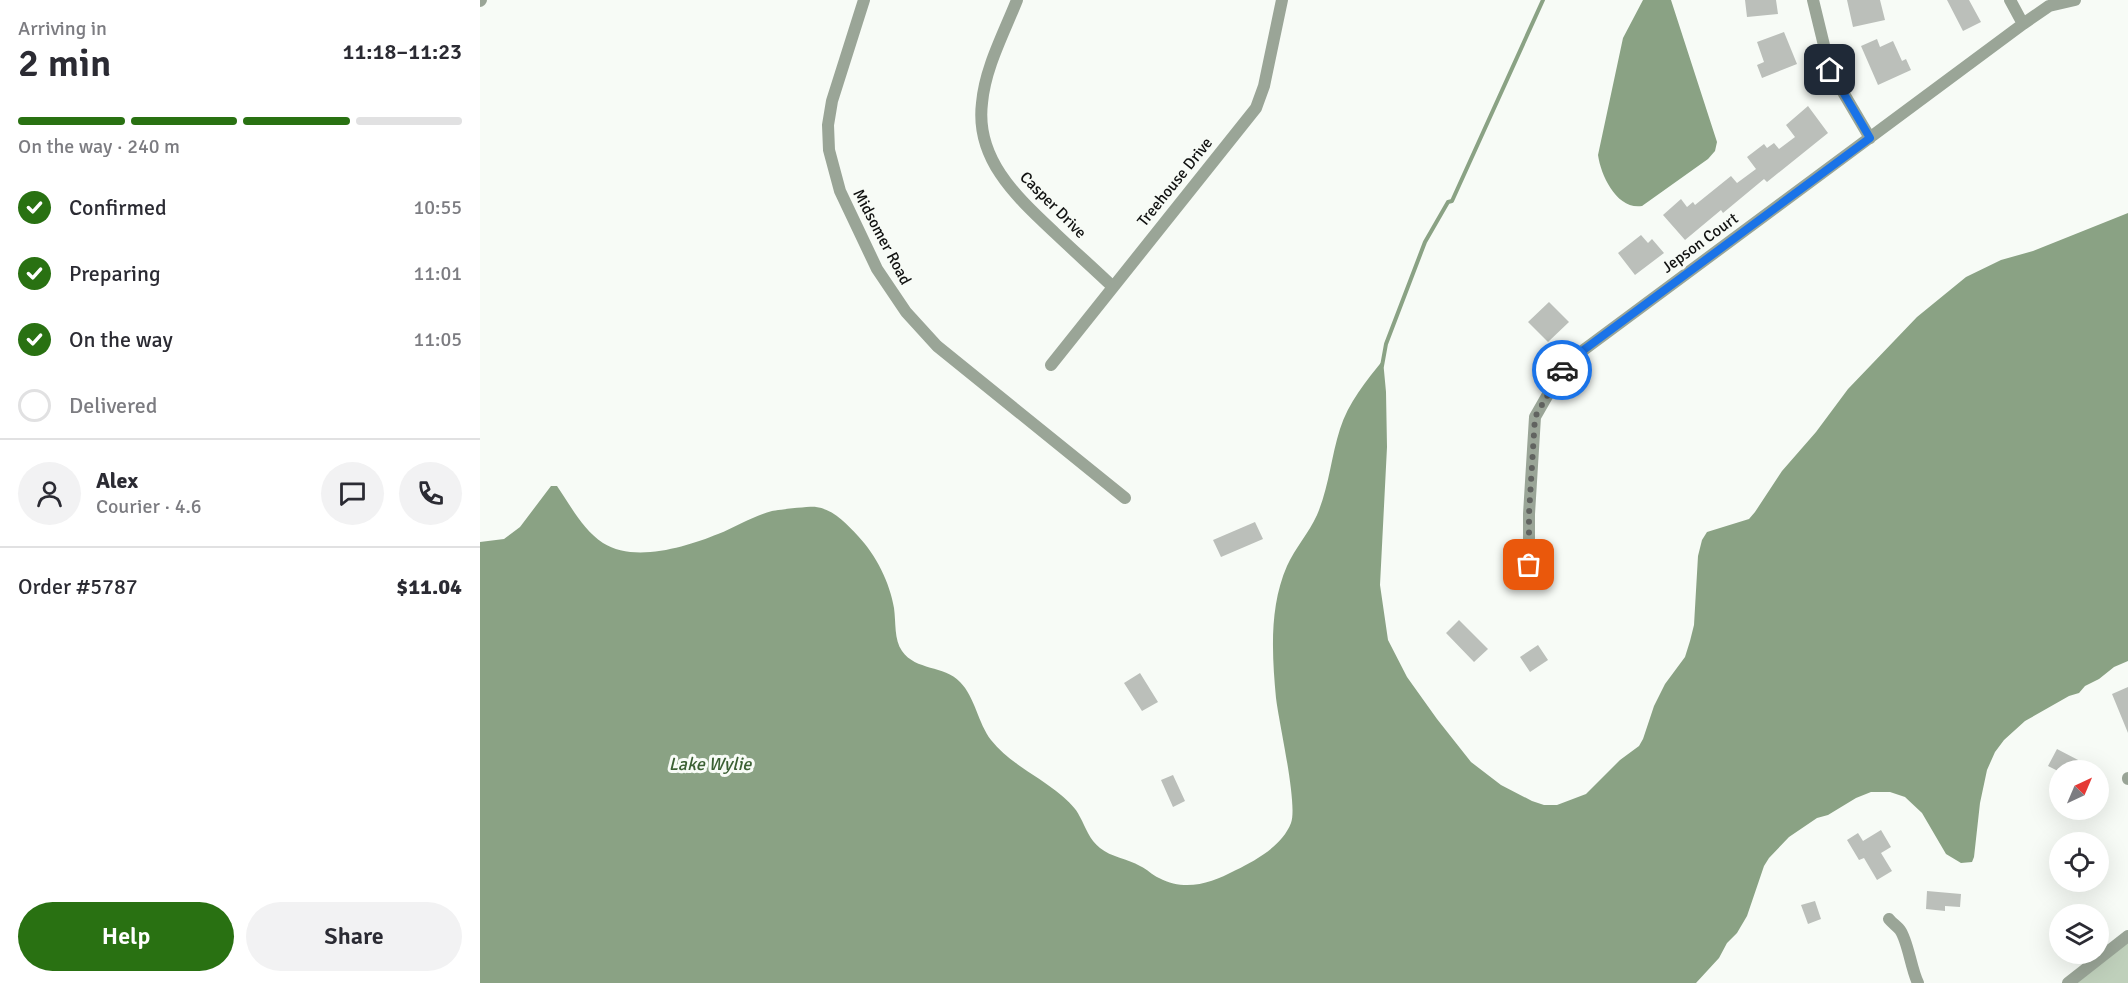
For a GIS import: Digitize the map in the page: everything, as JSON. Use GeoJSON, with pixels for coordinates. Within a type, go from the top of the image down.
{"type":"FeatureCollection","features":[{"type":"Feature","properties":{"kind":"street","name":"Midsomer Road"},"geometry":{"type":"LineString","coordinates":[[864,0],[832,101],[828,125],[829,150],[840,191],[877,269],[906,312],[937,346],[1125,498]]}},
{"type":"Feature","properties":{"kind":"street","name":"Casper Drive"},"geometry":{"type":"LineString","coordinates":[[1017,0],[988,74],[982,104],[981,128],[992,160],[1014,193],[1112,286]]}},
{"type":"Feature","properties":{"kind":"street","name":"Treehouse Drive"},"geometry":{"type":"LineString","coordinates":[[1051,365],[1256,108],[1264,86],[1282,0]]}},
{"type":"Feature","properties":{"kind":"street"},"geometry":{"type":"LineString","coordinates":[[1813,0],[1830,70],[1870,138]]}},
{"type":"Feature","properties":{"kind":"street"},"geometry":{"type":"LineString","coordinates":[[2010,0],[2023,24]]}},
{"type":"Feature","properties":{"kind":"street","name":"Jepson Court"},"geometry":{"type":"LineString","coordinates":[[1529,565],[1529,514],[1535,417],[1566,363],[2023,24],[2049,6],[2075,0]]}},
{"type":"Feature","properties":{"kind":"street"},"geometry":{"type":"LineString","coordinates":[[1889,920],[1903,936],[1917,983]]}},
{"type":"Feature","properties":{"kind":"street"},"geometry":{"type":"LineString","coordinates":[[2068,983],[2128,936]]}},
{"type":"Feature","properties":{"kind":"shaded area"},"geometry":{"type":"Polygon","coordinates":[[[2128,940],[2128,983],[2076,983],[2099,964],[2109,964],[2109,956],[2128,940]]]}},
{"type":"Feature","properties":{"kind":"water"},"geometry":{"type":"Polygon","coordinates":[[[1643,0],[1671,0],[1717,142],[1715,151],[1708,159],[1642,206],[1633,206],[1625,203],[1612,190],[1598,155],[1623,38],[1643,0]]]}},
{"type":"Feature","properties":{"kind":"water","name":"Lake Wylie"},"geometry":{"type":"Polygon","coordinates":[[[2128,213],[2128,661],[2114,667],[2099,679],[2085,686],[2079,693],[2069,696],[2025,721],[2004,740],[1995,752],[1987,770],[1972,862],[1961,863],[1946,854],[1922,813],[1905,797],[1890,792],[1871,792],[1856,798],[1828,815],[1817,818],[1789,837],[1769,858],[1764,866],[1747,916],[1719,958],[1696,983],[480,983],[480,542],[504,539],[520,527],[551,486],[557,486],[577,517],[603,543],[630,552],[660,551],[691,544],[772,511],[813,507],[822,508],[834,514],[865,544],[881,570],[892,599],[898,642],[902,651],[915,662],[946,673],[960,682],[969,695],[991,740],[1007,756],[1069,802],[1096,845],[1109,854],[1135,864],[1169,882],[1198,884],[1227,875],[1260,857],[1281,839],[1291,823],[1290,782],[1276,698],[1273,631],[1277,598],[1287,566],[1314,522],[1321,504],[1343,419],[1359,392],[1383,360],[1387,447],[1380,585],[1388,640],[1407,677],[1471,762],[1501,785],[1532,801],[1544,805],[1557,805],[1586,794],[1620,760],[1639,746],[1643,739],[1654,706],[1665,684],[1685,657],[1690,641],[1694,625],[1698,556],[1702,540],[1707,532],[1749,519],[1782,471],[1816,432],[1848,389],[1917,317],[1966,277],[2001,260],[2033,251],[2128,213]]]}},
{"type":"Feature","properties":{"kind":"building"},"geometry":{"type":"Polygon","coordinates":[[[1745,0],[1776,0],[1778,14],[1747,17],[1745,0]]]}},
{"type":"Feature","properties":{"kind":"building"},"geometry":{"type":"Polygon","coordinates":[[[1847,0],[1880,0],[1885,20],[1853,27],[1847,0]]]}},
{"type":"Feature","properties":{"kind":"building"},"geometry":{"type":"Polygon","coordinates":[[[1947,0],[1969,0],[1981,22],[1963,31],[1947,0]]]}},
{"type":"Feature","properties":{"kind":"building"},"geometry":{"type":"Polygon","coordinates":[[[1784,32],[1797,64],[1762,78],[1757,65],[1764,62],[1757,42],[1784,32]]]}},
{"type":"Feature","properties":{"kind":"building"},"geometry":{"type":"Polygon","coordinates":[[[1877,39],[1880,47],[1893,41],[1902,61],[1906,59],[1911,70],[1878,85],[1861,46],[1877,39]]]}},
{"type":"Feature","properties":{"kind":"building"},"geometry":{"type":"Polygon","coordinates":[[[1808,106],[1828,133],[1767,182],[1764,179],[1723,213],[1721,210],[1685,240],[1663,215],[1681,199],[1687,207],[1693,202],[1695,205],[1731,176],[1737,183],[1756,169],[1747,157],[1764,144],[1767,148],[1774,143],[1779,149],[1795,137],[1786,125],[1808,106]]]}},
{"type":"Feature","properties":{"kind":"building"},"geometry":{"type":"Polygon","coordinates":[[[1641,235],[1648,243],[1652,239],[1664,253],[1635,275],[1618,253],[1641,235]]]}},
{"type":"Feature","properties":{"kind":"building"},"geometry":{"type":"Polygon","coordinates":[[[1549,302],[1569,322],[1548,342],[1528,322],[1549,302]]]}},
{"type":"Feature","properties":{"kind":"building"},"geometry":{"type":"Polygon","coordinates":[[[1255,522],[1263,539],[1221,557],[1213,540],[1255,522]]]}},
{"type":"Feature","properties":{"kind":"building"},"geometry":{"type":"Polygon","coordinates":[[[1459,620],[1488,649],[1474,662],[1446,633],[1459,620]]]}},
{"type":"Feature","properties":{"kind":"building"},"geometry":{"type":"Polygon","coordinates":[[[1538,645],[1548,660],[1530,672],[1520,657],[1538,645]]]}},
{"type":"Feature","properties":{"kind":"building"},"geometry":{"type":"Polygon","coordinates":[[[1140,673],[1158,702],[1142,711],[1124,683],[1140,673]]]}},
{"type":"Feature","properties":{"kind":"building"},"geometry":{"type":"Polygon","coordinates":[[[2128,687],[2128,733],[2112,694],[2128,687]]]}},
{"type":"Feature","properties":{"kind":"building"},"geometry":{"type":"Polygon","coordinates":[[[2057,749],[2078,760],[2051,760],[2057,749]]]}},
{"type":"Feature","properties":{"kind":"building"},"geometry":{"type":"Polygon","coordinates":[[[1173,775],[1185,801],[1173,807],[1161,780],[1173,775]]]}},
{"type":"Feature","properties":{"kind":"building"},"geometry":{"type":"Polygon","coordinates":[[[1881,830],[1891,847],[1881,853],[1892,871],[1877,880],[1864,858],[1859,860],[1847,840],[1858,833],[1863,841],[1881,830]]]}},
{"type":"Feature","properties":{"kind":"building"},"geometry":{"type":"Polygon","coordinates":[[[1927,891],[1961,894],[1960,907],[1945,906],[1945,911],[1926,909],[1927,891]]]}},
{"type":"Feature","properties":{"kind":"building"},"geometry":{"type":"Polygon","coordinates":[[[1815,901],[1821,919],[1808,924],[1801,905],[1815,901]]]}},
{"type":"Feature","properties":{"kind":"waterway"},"geometry":{"type":"LineString","coordinates":[[1382,366],[1386,344],[1425,242],[1448,202],[1452,201],[1543,0]]}},
{"type":"Feature","properties":{"kind":"way so far"},"geometry":{"type":"LineString","coordinates":[[1529,565],[1529,514],[1535,417],[1562,370]]}},
{"type":"Feature","properties":{"kind":"route"},"geometry":{"type":"LineString","coordinates":[[1562,370],[1566,363],[1870,138],[1830,70]]}}]}
